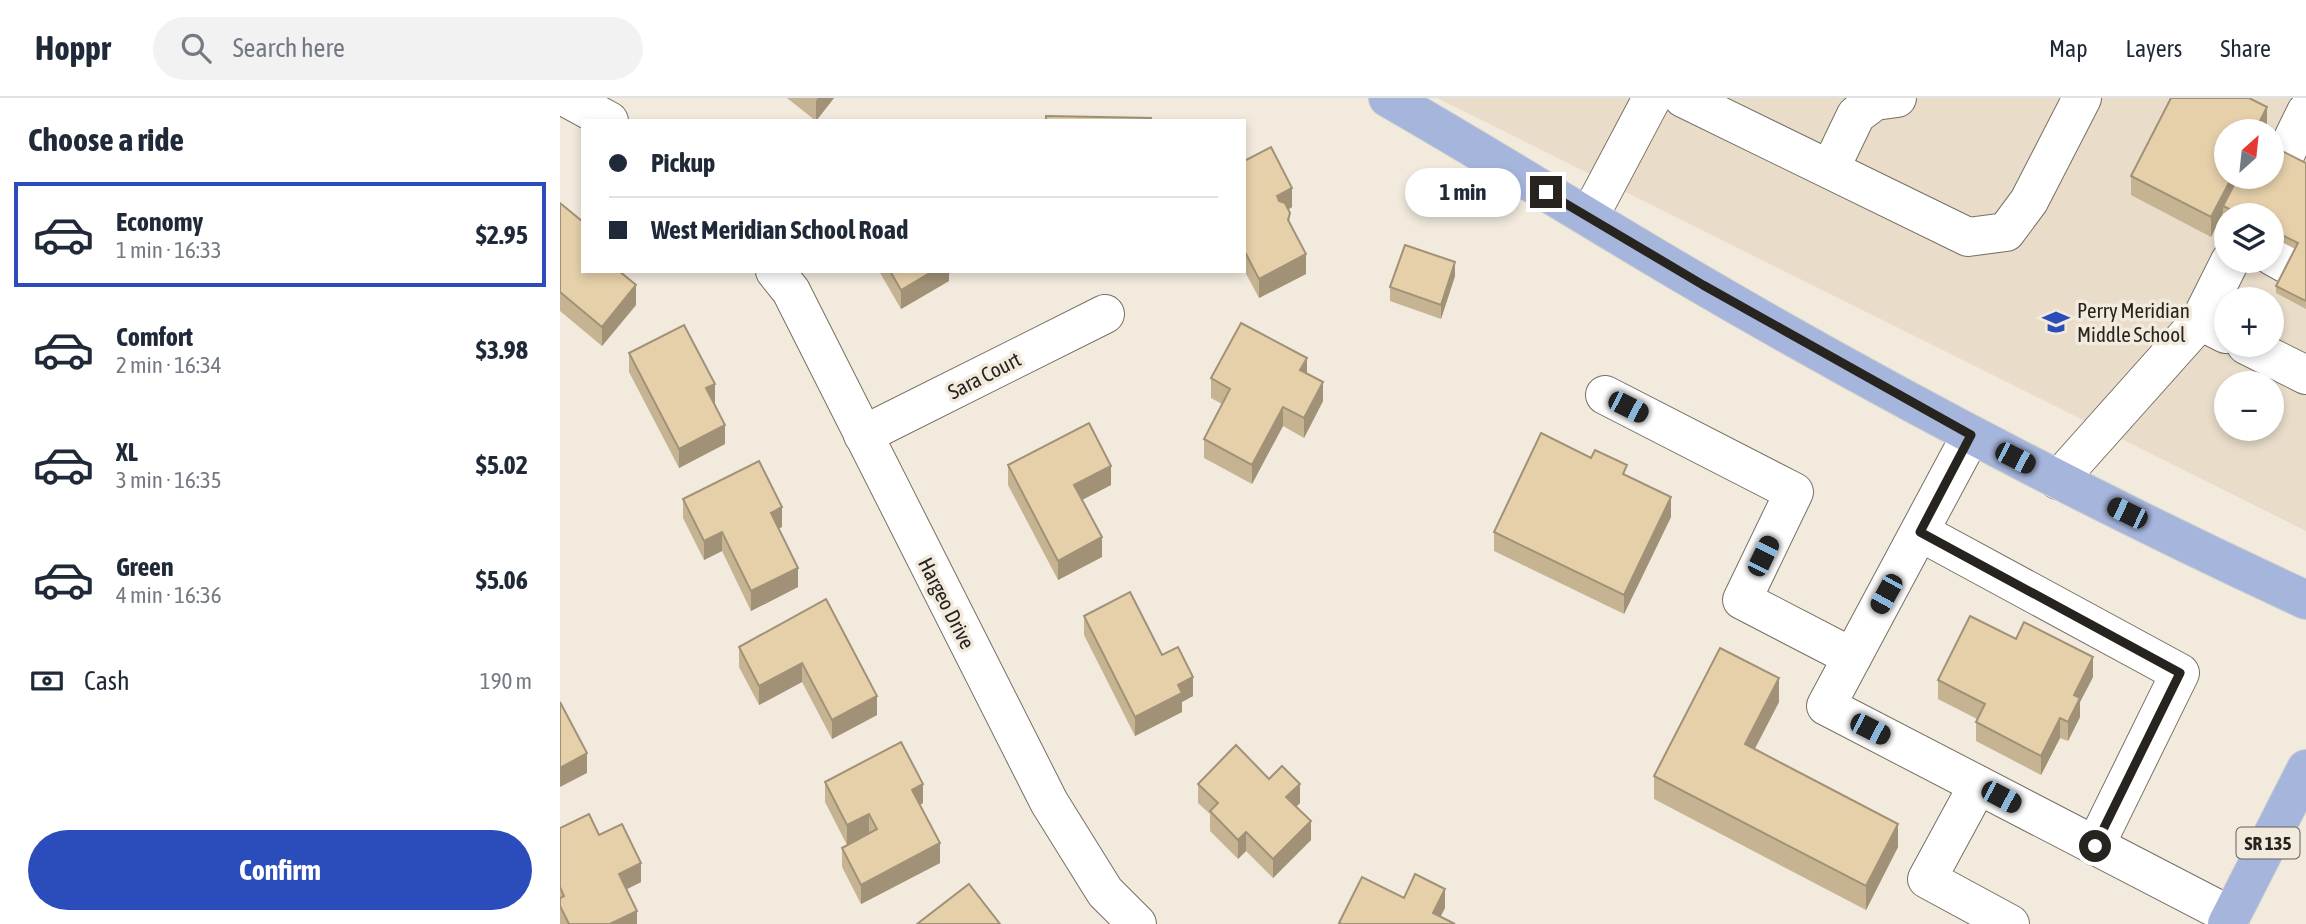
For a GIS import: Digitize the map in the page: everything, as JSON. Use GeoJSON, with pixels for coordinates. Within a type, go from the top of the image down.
{"type":"FeatureCollection","features":[{"type":"Feature","properties":{"kind":"main road"},"geometry":{"type":"LineString","coordinates":[[1388,98],[1691,279],[1971,435],[2306,600]]}},
{"type":"Feature","properties":{"kind":"main road","name":"SR 135"},"geometry":{"type":"LineString","coordinates":[[2229,920],[2306,769]]}},
{"type":"Feature","properties":{"kind":"street"},"geometry":{"type":"LineString","coordinates":[[567,98],[606,119]]}},
{"type":"Feature","properties":{"kind":"street"},"geometry":{"type":"LineString","coordinates":[[1589,218],[1652,98]]}},
{"type":"Feature","properties":{"kind":"street"},"geometry":{"type":"LineString","coordinates":[[1683,98],[1968,237],[2006,232],[2029,201],[2082,98]]}},
{"type":"Feature","properties":{"kind":"street"},"geometry":{"type":"LineString","coordinates":[[1830,169],[1856,115],[1875,102],[1897,98]]}},
{"type":"Feature","properties":{"kind":"street"},"geometry":{"type":"LineString","coordinates":[[2292,153],[2306,112]]}},
{"type":"Feature","properties":{"kind":"street","name":"Hargeo Drive"},"geometry":{"type":"LineString","coordinates":[[777,273],[791,292],[1049,802],[1105,892],[1137,924]]}},
{"type":"Feature","properties":{"kind":"street"},"geometry":{"type":"LineString","coordinates":[[2058,480],[2213,328],[2227,273]]}},
{"type":"Feature","properties":{"kind":"street","name":"Sara Court"},"geometry":{"type":"LineString","coordinates":[[863,435],[1105,314]]}},
{"type":"Feature","properties":{"kind":"street"},"geometry":{"type":"LineString","coordinates":[[2270,357],[2306,375]]}},
{"type":"Feature","properties":{"kind":"street"},"geometry":{"type":"LineString","coordinates":[[1605,395],[1794,492],[1742,600],[1852,657]]}},
{"type":"Feature","properties":{"kind":"street"},"geometry":{"type":"LineString","coordinates":[[1971,435],[1826,706],[2095,846],[2229,920]]}},
{"type":"Feature","properties":{"kind":"street"},"geometry":{"type":"LineString","coordinates":[[1920,532],[2180,673],[2095,846]]}},
{"type":"Feature","properties":{"kind":"street"},"geometry":{"type":"LineString","coordinates":[[1978,785],[1927,880],[2010,924]]}},
{"type":"Feature","properties":{"kind":"shaded area","name":"Perry Meridian Middle School"},"geometry":{"type":"Polygon","coordinates":[[[1437,98],[2306,98],[2306,531],[1437,98]]]}},
{"type":"Feature","properties":{"kind":"building"},"geometry":{"type":"Polygon","coordinates":[[[2171,98],[2249,98],[2267,107],[2261,119],[2214,119],[2214,189],[2226,189],[2218,203],[2214,203],[2211,217],[2131,176],[2171,98]]]}},
{"type":"Feature","properties":{"kind":"building"},"geometry":{"type":"Polygon","coordinates":[[[1046,116],[1151,118],[1151,119],[1046,119],[1046,116]]]}},
{"type":"Feature","properties":{"kind":"building"},"geometry":{"type":"Polygon","coordinates":[[[1271,147],[1292,188],[1277,196],[1279,201],[1285,203],[1290,213],[1288,220],[1306,254],[1259,279],[1246,254],[1246,160],[1271,147]]]}},
{"type":"Feature","properties":{"kind":"building"},"geometry":{"type":"Polygon","coordinates":[[[2284,152],[2306,163],[2306,301],[2284,290],[2284,287],[2276,286],[2298,243],[2284,236],[2284,203],[2225,203],[2232,189],[2284,189],[2284,152]]]}},
{"type":"Feature","properties":{"kind":"building"},"geometry":{"type":"Polygon","coordinates":[[[560,203],[581,220],[581,273],[621,273],[636,285],[602,327],[560,292],[560,203]]]}},
{"type":"Feature","properties":{"kind":"building"},"geometry":{"type":"Polygon","coordinates":[[[1405,245],[1455,262],[1441,305],[1390,287],[1405,245]]]}},
{"type":"Feature","properties":{"kind":"building"},"geometry":{"type":"Polygon","coordinates":[[[891,273],[930,273],[901,290],[891,273]]]}},
{"type":"Feature","properties":{"kind":"building"},"geometry":{"type":"Polygon","coordinates":[[[1241,323],[1307,358],[1300,370],[1323,382],[1304,418],[1283,407],[1252,465],[1204,439],[1230,389],[1211,378],[1241,323]]]}},
{"type":"Feature","properties":{"kind":"building"},"geometry":{"type":"Polygon","coordinates":[[[684,325],[715,384],[706,388],[725,425],[679,449],[629,353],[684,325]]]}},
{"type":"Feature","properties":{"kind":"building"},"geometry":{"type":"Polygon","coordinates":[[[1089,423],[1111,466],[1074,485],[1102,537],[1058,561],[1008,465],[1089,423]]]}},
{"type":"Feature","properties":{"kind":"building"},"geometry":{"type":"Polygon","coordinates":[[[1541,433],[1591,458],[1595,450],[1627,465],[1623,474],[1671,497],[1624,595],[1494,532],[1541,433]]]}},
{"type":"Feature","properties":{"kind":"building"},"geometry":{"type":"Polygon","coordinates":[[[759,461],[782,507],[771,513],[798,568],[751,591],[722,532],[704,541],[683,499],[759,461]]]}},
{"type":"Feature","properties":{"kind":"building"},"geometry":{"type":"Polygon","coordinates":[[[1130,592],[1162,655],[1178,647],[1193,677],[1178,685],[1182,693],[1135,717],[1084,616],[1130,592]]]}},
{"type":"Feature","properties":{"kind":"building"},"geometry":{"type":"Polygon","coordinates":[[[826,599],[877,696],[832,720],[802,663],[759,686],[739,647],[826,599]]]}},
{"type":"Feature","properties":{"kind":"building"},"geometry":{"type":"Polygon","coordinates":[[[1970,616],[2016,639],[2024,622],[2093,657],[2074,695],[2080,698],[2068,722],[2060,718],[2041,756],[1976,722],[1985,704],[1938,680],[1970,616]]]}},
{"type":"Feature","properties":{"kind":"building"},"geometry":{"type":"Polygon","coordinates":[[[1720,648],[1779,678],[1745,744],[1898,824],[1866,886],[1654,776],[1720,648]]]}},
{"type":"Feature","properties":{"kind":"building"},"geometry":{"type":"Polygon","coordinates":[[[560,702],[587,753],[560,768],[560,702]]]}},
{"type":"Feature","properties":{"kind":"building"},"geometry":{"type":"Polygon","coordinates":[[[901,742],[923,784],[912,790],[940,843],[861,885],[842,848],[877,829],[869,814],[847,825],[825,782],[901,742]]]}},
{"type":"Feature","properties":{"kind":"building"},"geometry":{"type":"Polygon","coordinates":[[[1236,745],[1269,779],[1282,766],[1300,784],[1286,797],[1311,821],[1273,859],[1246,832],[1238,840],[1210,811],[1218,803],[1198,784],[1236,745]]]}},
{"type":"Feature","properties":{"kind":"building"},"geometry":{"type":"Polygon","coordinates":[[[589,814],[599,835],[622,824],[641,863],[619,874],[637,911],[610,924],[569,924],[560,906],[560,898],[564,896],[560,887],[560,828],[589,814]]]}},
{"type":"Feature","properties":{"kind":"building"},"geometry":{"type":"Polygon","coordinates":[[[1415,874],[1445,889],[1433,913],[1455,924],[1339,923],[1362,877],[1404,898],[1415,874]]]}},
{"type":"Feature","properties":{"kind":"building"},"geometry":{"type":"Polygon","coordinates":[[[969,884],[1000,924],[917,924],[969,884]]]}},
{"type":"Feature","properties":{"kind":"place","name":"Perry Meridian Middle School"},"geometry":{"type":"Point","coordinates":[2056,322]}},
{"type":"Feature","properties":{"kind":"route"},"geometry":{"type":"LineString","coordinates":[[1546,192],[1703,285],[1971,435],[1920,532],[2180,673],[2095,846]]}}]}
